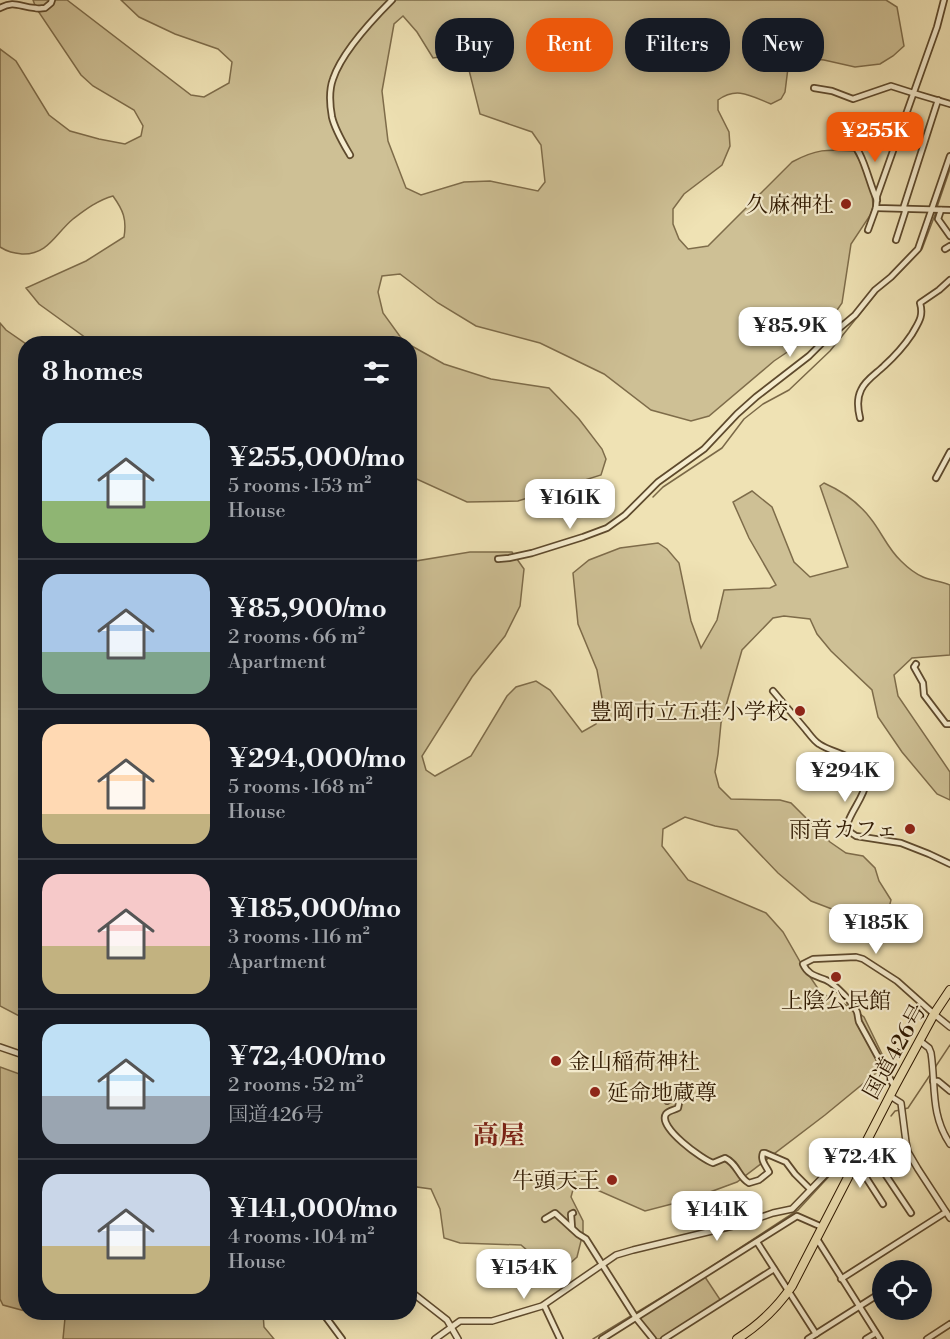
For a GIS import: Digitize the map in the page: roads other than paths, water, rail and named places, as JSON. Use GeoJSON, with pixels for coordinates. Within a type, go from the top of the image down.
{"type":"FeatureCollection","features":[{"type":"Feature","properties":{"kind":"highway","name":"国道426号"},"geometry":{"type":"LineString","coordinates":[[737,1339],[766,1317],[788,1291],[895,1086],[934,1014],[950,990]]}},
{"type":"Feature","properties":{"kind":"street"},"geometry":{"type":"LineString","coordinates":[[0,8],[11,3],[18,3],[34,8],[45,8],[52,0]]}},
{"type":"Feature","properties":{"kind":"street"},"geometry":{"type":"LineString","coordinates":[[350,155],[332,117],[333,80],[350,48],[376,15],[392,0]]}},
{"type":"Feature","properties":{"kind":"street"},"geometry":{"type":"LineString","coordinates":[[868,230],[937,27],[944,0]]}},
{"type":"Feature","properties":{"kind":"street"},"geometry":{"type":"LineString","coordinates":[[814,88],[832,91],[853,99],[891,86],[950,104]]}},
{"type":"Feature","properties":{"kind":"street"},"geometry":{"type":"LineString","coordinates":[[896,240],[938,100]]}},
{"type":"Feature","properties":{"kind":"street"},"geometry":{"type":"LineString","coordinates":[[877,200],[859,155],[850,139],[842,134],[854,124],[898,139]]}},
{"type":"Feature","properties":{"kind":"street"},"geometry":{"type":"LineString","coordinates":[[498,559],[532,554],[608,528],[625,515],[658,482],[704,449],[756,397],[797,366],[855,315],[875,290],[918,249],[950,156]]}},
{"type":"Feature","properties":{"kind":"street"},"geometry":{"type":"LineString","coordinates":[[876,208],[950,210]]}},
{"type":"Feature","properties":{"kind":"street"},"geometry":{"type":"LineString","coordinates":[[941,210],[938,219],[950,236]]}},
{"type":"Feature","properties":{"kind":"street"},"geometry":{"type":"LineString","coordinates":[[860,418],[859,400],[864,385],[907,342],[921,317],[920,303],[950,280]]}},
{"type":"Feature","properties":{"kind":"street"},"geometry":{"type":"LineString","coordinates":[[936,478],[950,452]]}},
{"type":"Feature","properties":{"kind":"street"},"geometry":{"type":"LineString","coordinates":[[916,664],[914,667],[923,683],[924,695],[946,724],[950,724]]}},
{"type":"Feature","properties":{"kind":"street"},"geometry":{"type":"LineString","coordinates":[[773,691],[818,744],[855,760],[862,767],[866,776],[866,785],[849,818],[847,825],[850,832],[856,836],[902,843],[950,864]]}},
{"type":"Feature","properties":{"kind":"street"},"geometry":{"type":"LineString","coordinates":[[895,1086],[859,1022],[856,1011],[836,987],[827,980],[810,974],[803,964],[813,959],[856,957],[863,959],[897,981],[950,1027]]}},
{"type":"Feature","properties":{"kind":"street"},"geometry":{"type":"LineString","coordinates":[[920,1041],[930,1050],[934,1102],[941,1129],[950,1144]]}},
{"type":"Feature","properties":{"kind":"street"},"geometry":{"type":"LineString","coordinates":[[0,1047],[18,1053]]}},
{"type":"Feature","properties":{"kind":"street"},"geometry":{"type":"LineString","coordinates":[[933,1080],[950,1090]]}},
{"type":"Feature","properties":{"kind":"street"},"geometry":{"type":"LineString","coordinates":[[842,1279],[948,1215],[908,1152],[900,1102],[890,1096]]}},
{"type":"Feature","properties":{"kind":"street"},"geometry":{"type":"LineString","coordinates":[[666,1101],[672,1098],[679,1103],[678,1108],[665,1116],[664,1119],[668,1125],[682,1143],[707,1161],[713,1163],[725,1158],[731,1161],[743,1179],[749,1183],[759,1180],[769,1172],[762,1155],[765,1153],[786,1162],[810,1189]]}},
{"type":"Feature","properties":{"kind":"street"},"geometry":{"type":"LineString","coordinates":[[435,1339],[458,1321],[496,1320],[544,1305],[616,1255],[792,1209],[854,1145],[861,1142],[865,1144],[911,1213]]}},
{"type":"Feature","properties":{"kind":"street"},"geometry":{"type":"LineString","coordinates":[[856,1162],[883,1204]]}},
{"type":"Feature","properties":{"kind":"street"},"geometry":{"type":"LineString","coordinates":[[545,1219],[555,1213],[586,1239],[631,1310],[654,1339]]}},
{"type":"Feature","properties":{"kind":"street"},"geometry":{"type":"LineString","coordinates":[[572,1228],[571,1214],[573,1213]]}},
{"type":"Feature","properties":{"kind":"street"},"geometry":{"type":"LineString","coordinates":[[602,1339],[797,1216],[822,1227]]}},
{"type":"Feature","properties":{"kind":"street"},"geometry":{"type":"LineString","coordinates":[[817,1239],[880,1339]]}},
{"type":"Feature","properties":{"kind":"street"},"geometry":{"type":"LineString","coordinates":[[757,1242],[816,1334]]}},
{"type":"Feature","properties":{"kind":"street"},"geometry":{"type":"LineString","coordinates":[[664,1339],[774,1269]]}},
{"type":"Feature","properties":{"kind":"street"},"geometry":{"type":"LineString","coordinates":[[417,1297],[452,1326],[458,1339]]}},
{"type":"Feature","properties":{"kind":"street"},"geometry":{"type":"LineString","coordinates":[[808,1339],[872,1298]]}},
{"type":"Feature","properties":{"kind":"street"},"geometry":{"type":"LineString","coordinates":[[544,1305],[560,1339]]}},
{"type":"Feature","properties":{"kind":"street"},"geometry":{"type":"LineString","coordinates":[[328,1320],[342,1339]]}},
{"type":"Feature","properties":{"kind":"street"},"geometry":{"type":"LineString","coordinates":[[927,1339],[950,1324]]}},
{"type":"Feature","properties":{"kind":"street"},"geometry":{"type":"LineString","coordinates":[[866,1339],[876,1333]]}},
{"type":"Feature","properties":{"kind":"waterway"},"geometry":{"type":"LineString","coordinates":[[937,207],[950,169]]}},
{"type":"Feature","properties":{"kind":"waterway"},"geometry":{"type":"LineString","coordinates":[[653,497],[663,487],[722,448],[744,419],[763,404],[789,390],[830,351],[879,290],[922,249],[936,212]]}},
{"type":"Feature","properties":{"kind":"waterway"},"geometry":{"type":"LineString","coordinates":[[934,1069],[950,1045]]}},
{"type":"Feature","properties":{"kind":"waterway"},"geometry":{"type":"LineString","coordinates":[[904,1109],[908,1108],[930,1075]]}},
{"type":"Feature","properties":{"kind":"waterway"},"geometry":{"type":"LineString","coordinates":[[891,1116],[895,1111],[900,1110]]}},
{"type":"Feature","properties":{"kind":"waterway"},"geometry":{"type":"LineString","coordinates":[[593,1339],[700,1274],[798,1210],[845,1159]]}},
{"type":"Feature","properties":{"kind":"place","name":"久麻神社"},"geometry":{"type":"Point","coordinates":[846,204]}},
{"type":"Feature","properties":{"kind":"place","name":"豊岡市立五荘小学校"},"geometry":{"type":"Point","coordinates":[800,711]}},
{"type":"Feature","properties":{"kind":"place","name":"雨音カフェ"},"geometry":{"type":"Point","coordinates":[910,829]}},
{"type":"Feature","properties":{"kind":"place","name":"上陰公民館"},"geometry":{"type":"Point","coordinates":[836,977]}},
{"type":"Feature","properties":{"kind":"place","name":"金山稲荷神社"},"geometry":{"type":"Point","coordinates":[556,1061]}},
{"type":"Feature","properties":{"kind":"place","name":"延命地蔵尊"},"geometry":{"type":"Point","coordinates":[595,1092]}},
{"type":"Feature","properties":{"kind":"place","name":"牛頭天王"},"geometry":{"type":"Point","coordinates":[612,1180]}},
{"type":"Feature","properties":{"kind":"district","name":"高屋"},"geometry":{"type":"Point","coordinates":[499,1135]}}]}
